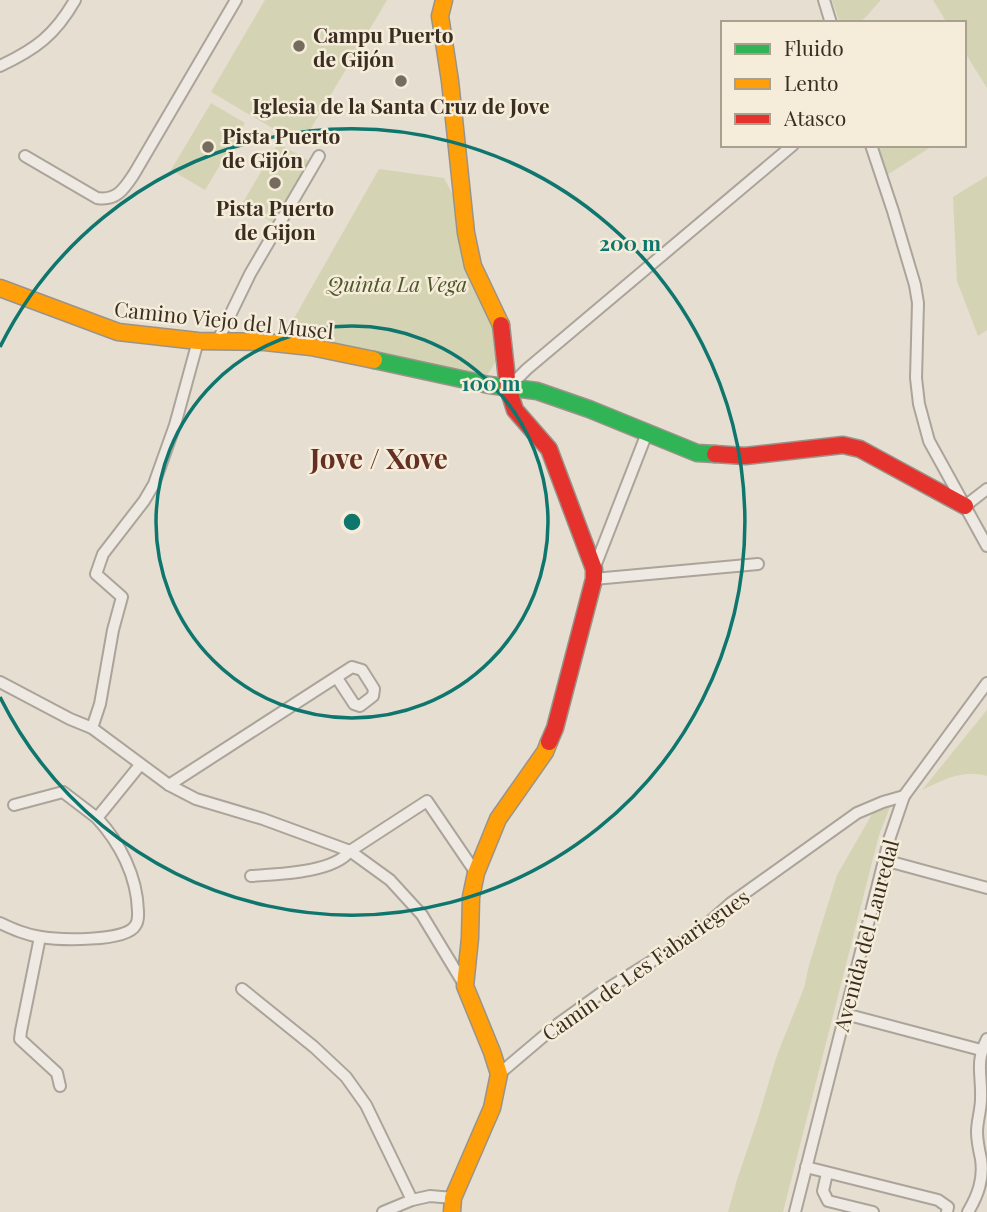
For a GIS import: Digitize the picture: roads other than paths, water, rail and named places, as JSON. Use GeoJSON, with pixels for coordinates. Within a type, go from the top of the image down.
{"type":"FeatureCollection","features":[{"type":"Feature","properties":{"kind":"street"},"geometry":{"type":"LineString","coordinates":[[0,66],[49,37],[75,0]]}},
{"type":"Feature","properties":{"kind":"street"},"geometry":{"type":"LineString","coordinates":[[25,156],[97,198],[107,200],[116,195],[125,188],[134,174],[236,0]]}},
{"type":"Feature","properties":{"kind":"street"},"geometry":{"type":"LineString","coordinates":[[444,0],[440,16],[453,103],[466,233],[473,266],[501,322],[508,388],[515,410],[549,449],[594,574]]}},
{"type":"Feature","properties":{"kind":"street"},"geometry":{"type":"LineString","coordinates":[[824,0],[830,21]]}},
{"type":"Feature","properties":{"kind":"street"},"geometry":{"type":"LineString","coordinates":[[508,388],[527,369],[791,147]]}},
{"type":"Feature","properties":{"kind":"street"},"geometry":{"type":"LineString","coordinates":[[872,147],[915,285],[918,303],[916,378],[919,404],[929,441],[987,546]]}},
{"type":"Feature","properties":{"kind":"street"},"geometry":{"type":"LineString","coordinates":[[218,340],[250,274],[319,156]]}},
{"type":"Feature","properties":{"kind":"street","name":"Camino Viejo del Musel"},"geometry":{"type":"LineString","coordinates":[[0,288],[118,332],[198,341],[265,342],[311,347],[508,388],[537,391],[697,453],[745,456],[842,444],[860,449],[965,506]]}},
{"type":"Feature","properties":{"kind":"street"},"geometry":{"type":"LineString","coordinates":[[92,728],[100,704],[113,630],[122,597],[96,574],[103,554],[154,484],[175,425],[198,341]]}},
{"type":"Feature","properties":{"kind":"street"},"geometry":{"type":"LineString","coordinates":[[465,986],[471,897],[477,873],[498,819],[545,752],[555,728],[594,574],[647,433]]}},
{"type":"Feature","properties":{"kind":"street"},"geometry":{"type":"LineString","coordinates":[[965,506],[987,489]]}},
{"type":"Feature","properties":{"kind":"street"},"geometry":{"type":"LineString","coordinates":[[594,574],[758,564]]}},
{"type":"Feature","properties":{"kind":"street"},"geometry":{"type":"LineString","coordinates":[[169,785],[337,678]]}},
{"type":"Feature","properties":{"kind":"street"},"geometry":{"type":"LineString","coordinates":[[0,682],[92,728],[169,785],[196,799],[263,819],[350,851],[390,880],[422,915],[465,986],[499,1074],[492,1108],[452,1205],[430,1196],[383,1212]]}},
{"type":"Feature","properties":{"kind":"street","name":"Avenida del Lauredal"},"geometry":{"type":"LineString","coordinates":[[795,1212],[884,860],[904,796],[987,683]]}},
{"type":"Feature","properties":{"kind":"street"},"geometry":{"type":"LineString","coordinates":[[97,818],[140,765]]}},
{"type":"Feature","properties":{"kind":"street"},"geometry":{"type":"LineString","coordinates":[[0,923],[20,933],[40,937],[85,940],[126,933],[138,922],[138,904],[132,874],[122,852],[97,818],[63,792],[14,805]]}},
{"type":"Feature","properties":{"kind":"street","name":"Camín de Les Fabariegues"},"geometry":{"type":"LineString","coordinates":[[499,1074],[558,1024],[604,991],[697,933],[731,903],[858,813],[904,796]]}},
{"type":"Feature","properties":{"kind":"street"},"geometry":{"type":"LineString","coordinates":[[251,876],[306,872],[345,858],[350,851],[427,801],[477,873]]}},
{"type":"Feature","properties":{"kind":"street"},"geometry":{"type":"LineString","coordinates":[[884,860],[987,888]]}},
{"type":"Feature","properties":{"kind":"street"},"geometry":{"type":"LineString","coordinates":[[40,937],[20,1039],[57,1073],[60,1086]]}},
{"type":"Feature","properties":{"kind":"street"},"geometry":{"type":"LineString","coordinates":[[242,989],[346,1076],[366,1105],[412,1200]]}},
{"type":"Feature","properties":{"kind":"street"},"geometry":{"type":"LineString","coordinates":[[845,1014],[982,1050]]}},
{"type":"Feature","properties":{"kind":"street"},"geometry":{"type":"LineString","coordinates":[[968,1212],[977,1196],[981,1179],[981,1161],[977,1145],[981,1100],[978,1069],[987,1039]]}},
{"type":"Feature","properties":{"kind":"street"},"geometry":{"type":"LineString","coordinates":[[806,1167],[938,1200],[948,1207],[948,1212]]}},
{"type":"Feature","properties":{"kind":"street"},"geometry":{"type":"LineString","coordinates":[[827,1172],[823,1191],[828,1201],[873,1212]]}},
{"type":"Feature","properties":{"kind":"place","name":"Campu Puerto de Gijón"},"geometry":{"type":"Point","coordinates":[299,46]}},
{"type":"Feature","properties":{"kind":"place","name":"Iglesia de la Santa Cruz de Jove"},"geometry":{"type":"Point","coordinates":[401,81]}},
{"type":"Feature","properties":{"kind":"place","name":"Pista Puerto de Gijón"},"geometry":{"type":"Point","coordinates":[208,147]}},
{"type":"Feature","properties":{"kind":"place","name":"Pista Puerto de Gijon"},"geometry":{"type":"Point","coordinates":[275,183]}},
{"type":"Feature","properties":{"kind":"district","name":"Jove / Xove"},"geometry":{"type":"Point","coordinates":[379,457]}},
{"type":"Feature","properties":{"kind":"park label","name":"Quinta La Vega"},"geometry":{"type":"Point","coordinates":[397,283]}}]}
